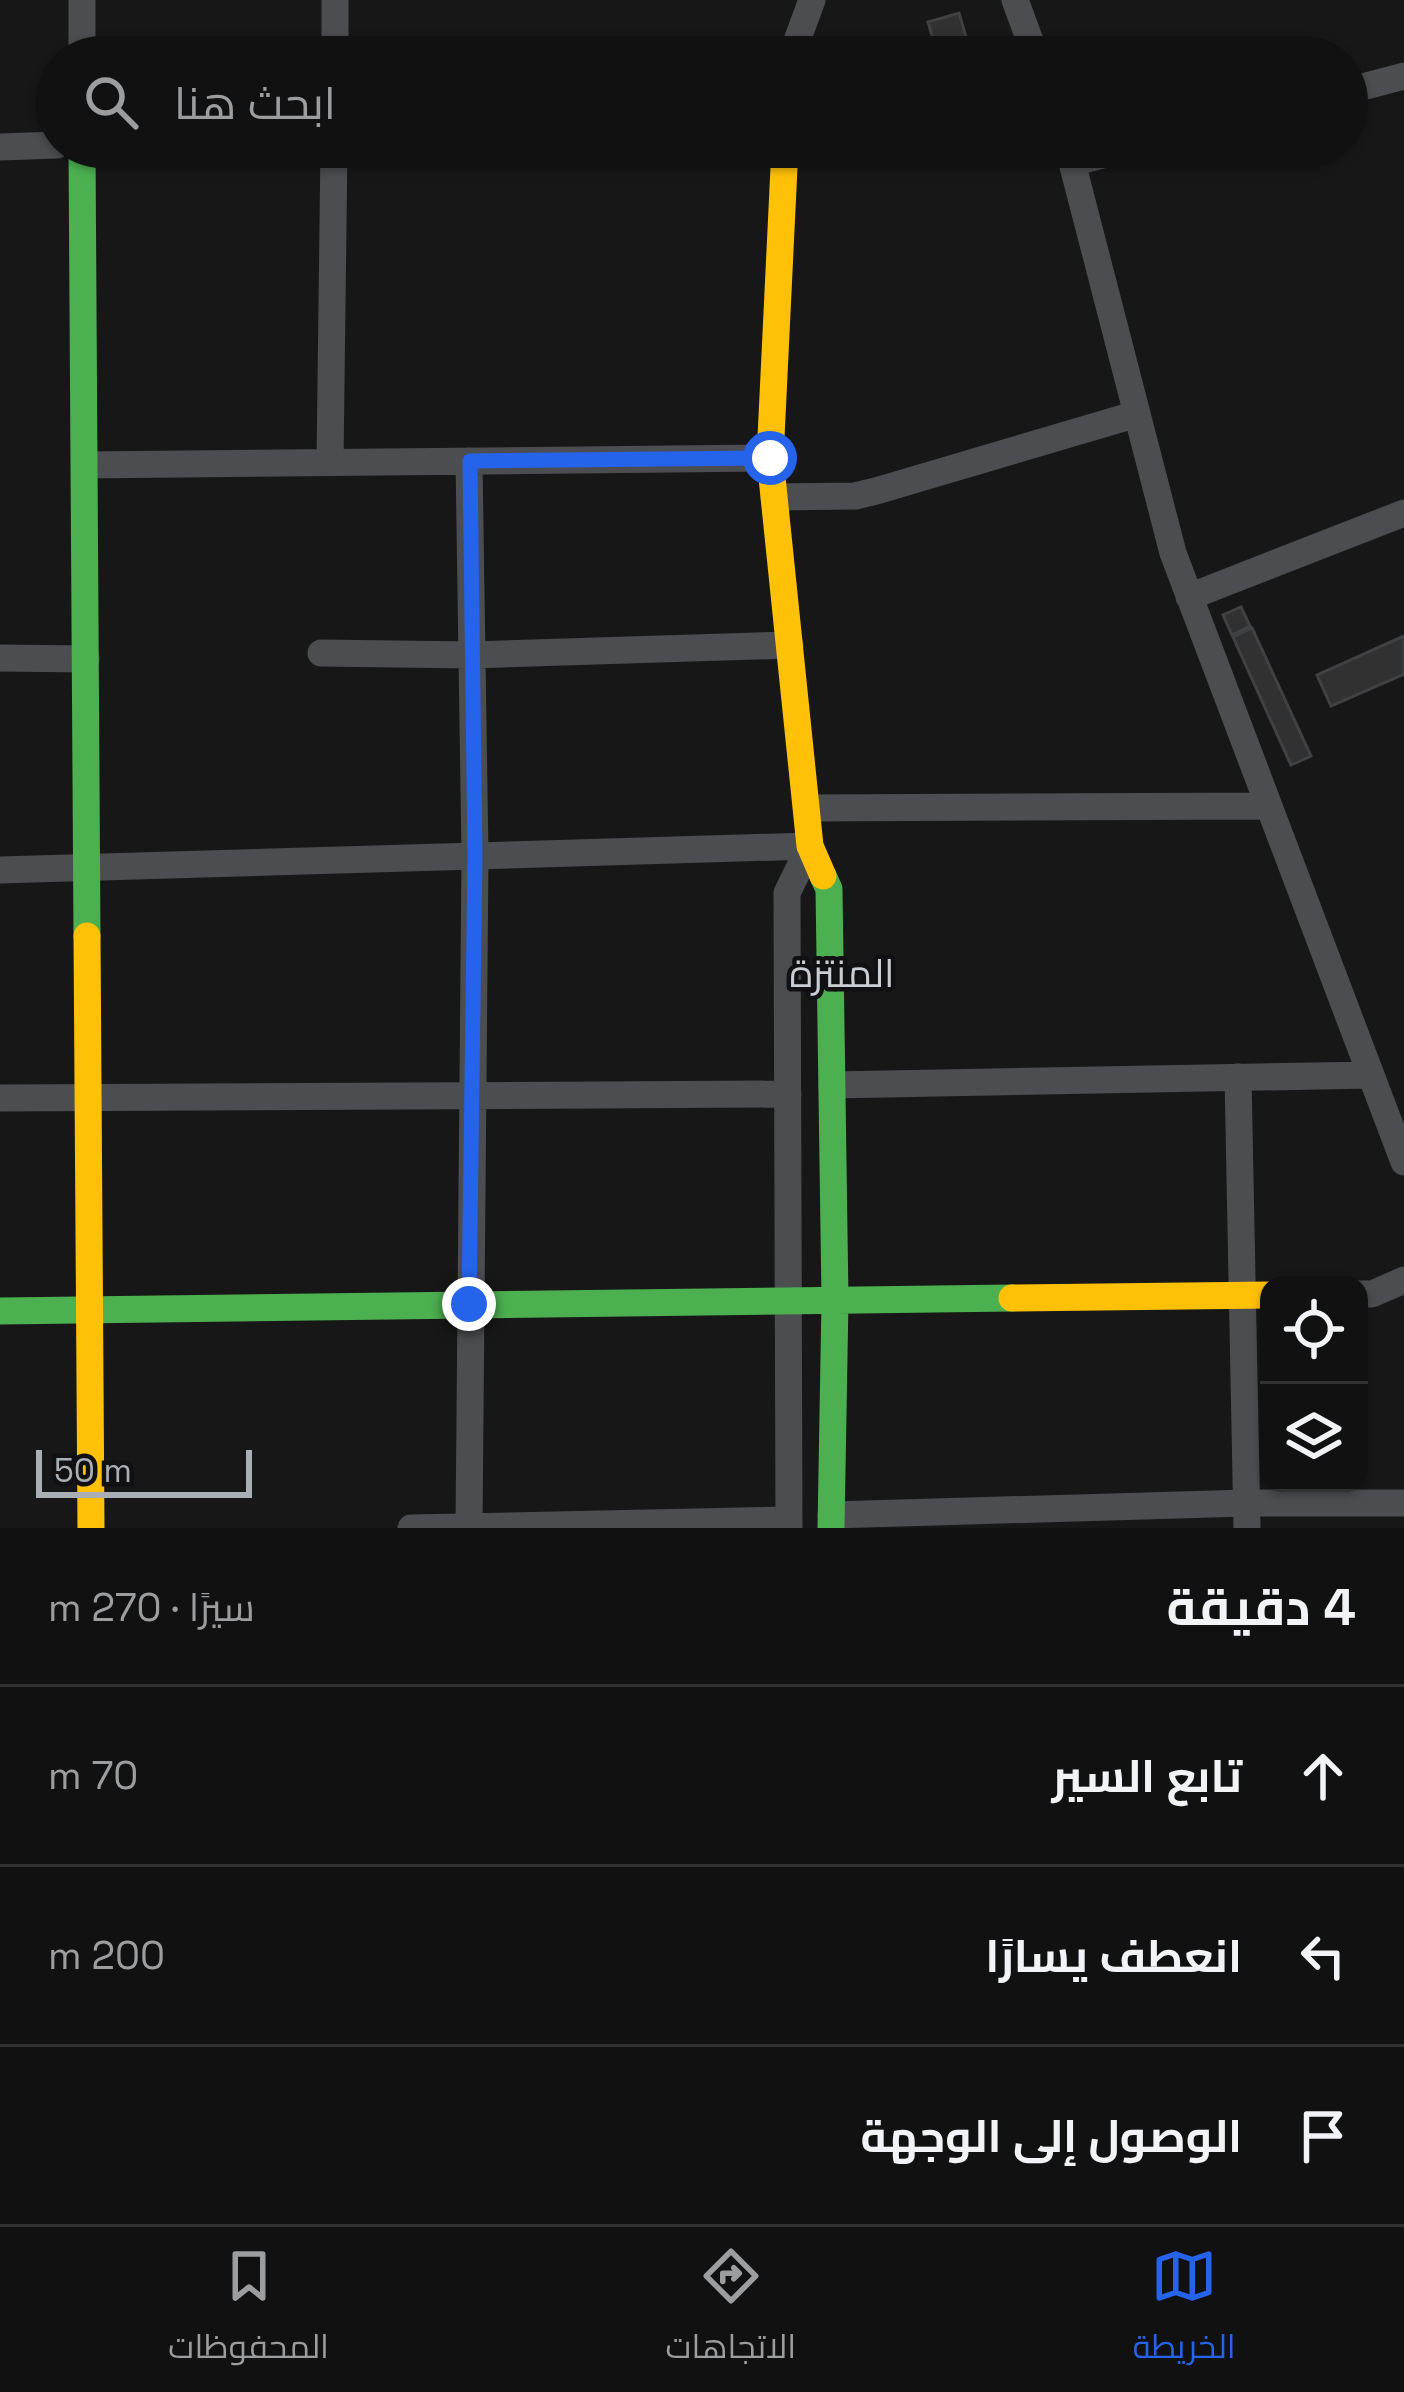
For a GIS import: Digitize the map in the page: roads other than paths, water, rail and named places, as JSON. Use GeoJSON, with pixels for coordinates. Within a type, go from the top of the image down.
{"type":"FeatureCollection","features":[{"type":"Feature","properties":{"kind":"street"},"geometry":{"type":"LineString","coordinates":[[82,0],[82,36]]}},
{"type":"Feature","properties":{"kind":"street"},"geometry":{"type":"LineString","coordinates":[[335,0],[335,36]]}},
{"type":"Feature","properties":{"kind":"street"},"geometry":{"type":"LineString","coordinates":[[799,36],[812,0]]}},
{"type":"Feature","properties":{"kind":"street"},"geometry":{"type":"LineString","coordinates":[[1015,0],[1028,36]]}},
{"type":"Feature","properties":{"kind":"street"},"geometry":{"type":"LineString","coordinates":[[1368,85],[1404,76]]}},
{"type":"Feature","properties":{"kind":"street"},"geometry":{"type":"LineString","coordinates":[[0,147],[36,146]]}},
{"type":"Feature","properties":{"kind":"street"},"geometry":{"type":"LineString","coordinates":[[82,168],[91,1528]]}},
{"type":"Feature","properties":{"kind":"street"},"geometry":{"type":"LineString","coordinates":[[330,462],[334,168]]}},
{"type":"Feature","properties":{"kind":"street"},"geometry":{"type":"LineString","coordinates":[[784,168],[770,458],[810,846],[830,889],[835,1300],[831,1522],[1247,1516],[1404,1503]]}},
{"type":"Feature","properties":{"kind":"street"},"geometry":{"type":"LineString","coordinates":[[1073,168],[1173,553],[1404,1162]]}},
{"type":"Feature","properties":{"kind":"street"},"geometry":{"type":"LineString","coordinates":[[774,497],[855,496],[1137,414]]}},
{"type":"Feature","properties":{"kind":"street"},"geometry":{"type":"LineString","coordinates":[[85,465],[770,458]]}},
{"type":"Feature","properties":{"kind":"street"},"geometry":{"type":"LineString","coordinates":[[469,1527],[475,856],[470,461]]}},
{"type":"Feature","properties":{"kind":"street"},"geometry":{"type":"LineString","coordinates":[[1189,597],[1404,513]]}},
{"type":"Feature","properties":{"kind":"street"},"geometry":{"type":"LineString","coordinates":[[321,653],[471,655],[790,645]]}},
{"type":"Feature","properties":{"kind":"street"},"geometry":{"type":"LineString","coordinates":[[0,658],[86,659]]}},
{"type":"Feature","properties":{"kind":"street"},"geometry":{"type":"LineString","coordinates":[[807,808],[1268,806]]}},
{"type":"Feature","properties":{"kind":"street"},"geometry":{"type":"LineString","coordinates":[[0,870],[810,846]]}},
{"type":"Feature","properties":{"kind":"street"},"geometry":{"type":"LineString","coordinates":[[411,1528],[789,1524],[787,893],[810,846]]}},
{"type":"Feature","properties":{"kind":"street"},"geometry":{"type":"LineString","coordinates":[[832,1084],[1371,1075]]}},
{"type":"Feature","properties":{"kind":"street"},"geometry":{"type":"LineString","coordinates":[[1238,1077],[1256,1295],[1247,1516]]}},
{"type":"Feature","properties":{"kind":"street"},"geometry":{"type":"LineString","coordinates":[[0,1098],[788,1094]]}},
{"type":"Feature","properties":{"kind":"street"},"geometry":{"type":"LineString","coordinates":[[1368,1294],[1404,1280]]}},
{"type":"Feature","properties":{"kind":"street"},"geometry":{"type":"LineString","coordinates":[[0,1311],[1256,1295]]}},
{"type":"Feature","properties":{"kind":"district","name":"المنتزة"},"geometry":{"type":"Point","coordinates":[842,973]}}]}
